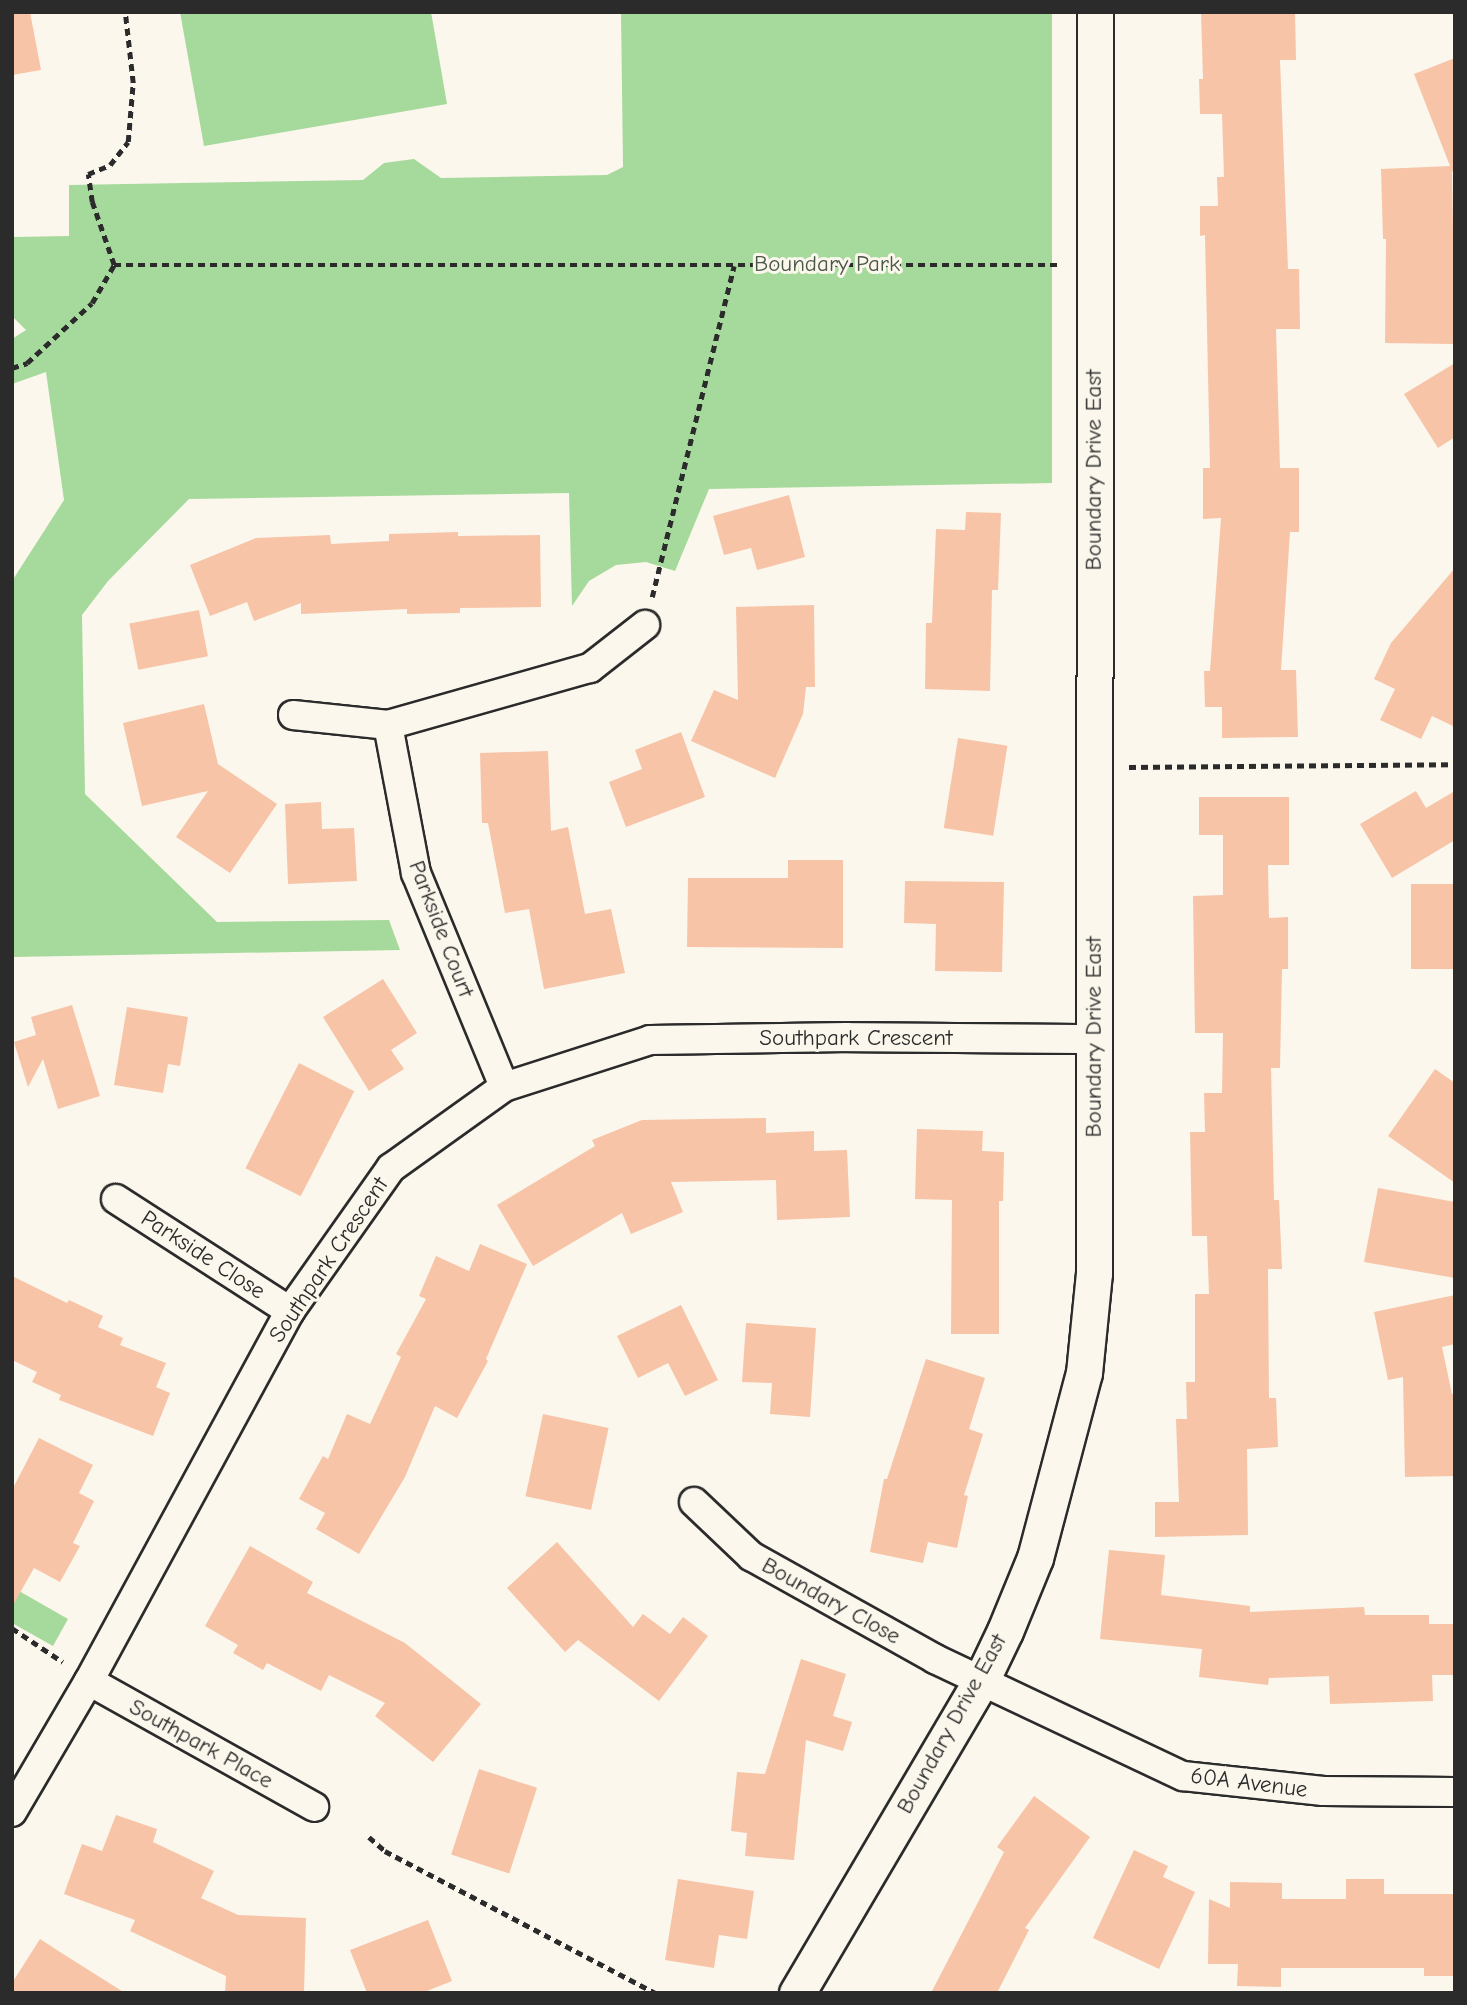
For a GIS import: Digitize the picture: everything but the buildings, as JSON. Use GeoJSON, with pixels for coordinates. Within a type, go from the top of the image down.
{"type":"FeatureCollection","features":[{"type":"Feature","properties":{"kind":"street","name":"Boundary Drive East"},"geometry":{"type":"LineString","coordinates":[[797,1993],[981,1681],[1035,1558],[1084,1373],[1094,1273],[1095,12]]}},
{"type":"Feature","properties":{"kind":"street"},"geometry":{"type":"LineString","coordinates":[[293,715],[388,725],[590,668],[645,625]]}},
{"type":"Feature","properties":{"kind":"street","name":"Parkside Court"},"geometry":{"type":"LineString","coordinates":[[388,725],[416,873],[504,1087]]}},
{"type":"Feature","properties":{"kind":"street","name":"Southpark Crescent"},"geometry":{"type":"LineString","coordinates":[[12,1812],[89,1681],[290,1311],[391,1168],[504,1087],[650,1040],[847,1037],[1095,1039]]}},
{"type":"Feature","properties":{"kind":"street","name":"Parkside Close"},"geometry":{"type":"LineString","coordinates":[[116,1199],[290,1311]]}},
{"type":"Feature","properties":{"kind":"street","name":"Boundary Close"},"geometry":{"type":"LineString","coordinates":[[694,1502],[751,1556],[981,1681]]}},
{"type":"Feature","properties":{"kind":"street","name":"Southpark Place"},"geometry":{"type":"LineString","coordinates":[[89,1681],[314,1807]]}},
{"type":"Feature","properties":{"kind":"street","name":"60A Avenue"},"geometry":{"type":"LineString","coordinates":[[981,1681],[1183,1776],[1323,1791],[1455,1792]]}},
{"type":"Feature","properties":{"kind":"path"},"geometry":{"type":"LineString","coordinates":[[12,368],[27,363],[92,303],[114,265],[92,202],[88,174],[110,165],[128,142],[133,83],[125,12]]}},
{"type":"Feature","properties":{"kind":"path"},"geometry":{"type":"LineString","coordinates":[[114,265],[1062,265]]}},
{"type":"Feature","properties":{"kind":"path"},"geometry":{"type":"LineString","coordinates":[[645,625],[734,265]]}},
{"type":"Feature","properties":{"kind":"path"},"geometry":{"type":"LineString","coordinates":[[1093,769],[1455,764]]}},
{"type":"Feature","properties":{"kind":"path"},"geometry":{"type":"LineString","coordinates":[[12,1628],[63,1662]]}},
{"type":"Feature","properties":{"kind":"path"},"geometry":{"type":"LineString","coordinates":[[369,1837],[385,1850],[656,1993]]}},
{"type":"Feature","properties":{"kind":"green space"},"geometry":{"type":"Polygon","coordinates":[[[180,12],[431,12],[447,104],[204,146],[180,12]]]}},
{"type":"Feature","properties":{"kind":"green space","name":"Boundary Park"},"geometry":{"type":"Polygon","coordinates":[[[621,12],[1052,12],[1052,483],[709,489],[675,571],[646,562],[616,565],[589,581],[572,606],[569,493],[189,499],[108,581],[82,615],[85,794],[217,922],[389,920],[400,950],[12,957],[12,581],[64,500],[46,372],[12,384],[12,339],[26,330],[12,316],[12,237],[69,236],[69,185],[363,180],[384,163],[414,159],[441,178],[607,175],[623,167],[621,12]]]}},
{"type":"Feature","properties":{"kind":"green space"},"geometry":{"type":"Polygon","coordinates":[[[12,1587],[68,1619],[53,1646],[12,1623],[12,1587]]]}}]}
